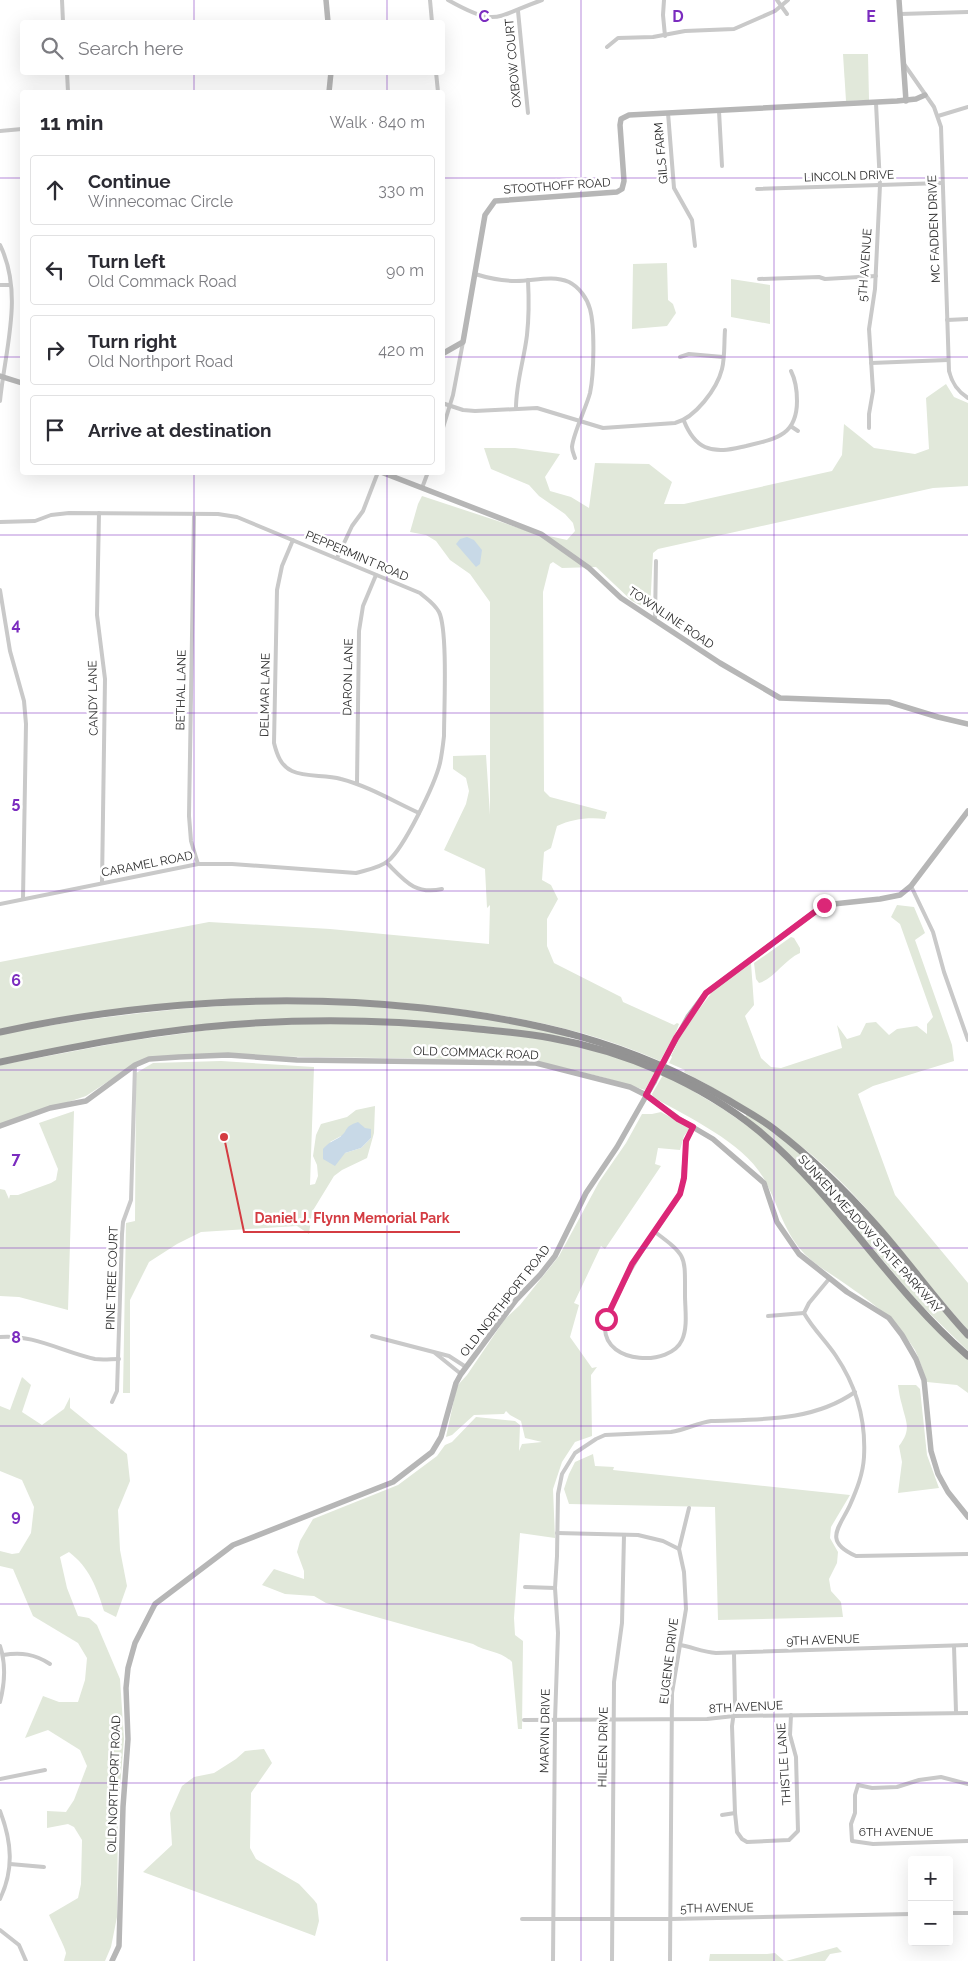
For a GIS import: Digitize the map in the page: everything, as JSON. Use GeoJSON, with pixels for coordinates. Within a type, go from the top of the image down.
{"type":"FeatureCollection","features":[{"type":"Feature","properties":{"kind":"highway","name":"SUNKEN MEADOW STATE PARKWAY"},"geometry":{"type":"LineString","coordinates":[[0,1032],[122,1012],[235,1001],[303,1000],[372,1003],[469,1013],[521,1021],[566,1031],[616,1046],[673,1070],[773,1128],[839,1184],[879,1228],[968,1335]]}},
{"type":"Feature","properties":{"kind":"highway","name":"SUNKEN MEADOW STATE PARKWAY"},"geometry":{"type":"LineString","coordinates":[[0,1062],[121,1039],[206,1027],[293,1022],[368,1021],[441,1025],[509,1032],[558,1039],[627,1058],[677,1079],[709,1096],[759,1132],[814,1184],[925,1314],[968,1356]]}},
{"type":"Feature","properties":{"kind":"main road"},"geometry":{"type":"LineString","coordinates":[[326,0],[328,20]]}},
{"type":"Feature","properties":{"kind":"main road"},"geometry":{"type":"LineString","coordinates":[[899,0],[906,101]]}},
{"type":"Feature","properties":{"kind":"main road"},"geometry":{"type":"LineString","coordinates":[[329,90],[331,75]]}},
{"type":"Feature","properties":{"kind":"main road","name":"STOOTHOFF ROAD"},"geometry":{"type":"LineString","coordinates":[[463,342],[485,215],[495,200],[617,192],[622,189],[624,185],[620,125],[622,119],[629,115],[906,101],[925,95]]}},
{"type":"Feature","properties":{"kind":"main road"},"geometry":{"type":"LineString","coordinates":[[445,352],[463,342]]}},
{"type":"Feature","properties":{"kind":"main road"},"geometry":{"type":"LineString","coordinates":[[1,376],[20,382]]}},
{"type":"Feature","properties":{"kind":"main road","name":"TOWNLINE ROAD"},"geometry":{"type":"LineString","coordinates":[[388,475],[541,534],[589,568],[621,598],[720,663],[780,698],[889,702],[968,724]]}},
{"type":"Feature","properties":{"kind":"main road","name":"OLD NORTHPORT ROAD"},"geometry":{"type":"LineString","coordinates":[[112,1961],[119,1946],[123,1807],[128,1739],[126,1688],[128,1668],[135,1643],[155,1604],[233,1545],[393,1482],[432,1452],[441,1437],[456,1383],[461,1374],[516,1300],[555,1256],[586,1193],[617,1147],[688,1017],[706,993],[824,905],[900,895],[912,886],[968,811]]}},
{"type":"Feature","properties":{"kind":"main road","name":"OLD COMMACK ROAD"},"geometry":{"type":"LineString","coordinates":[[0,1126],[50,1108],[86,1101],[135,1065],[149,1059],[228,1055],[297,1060],[530,1063],[630,1087],[646,1095],[678,1119],[713,1139],[764,1183],[777,1222],[792,1246],[804,1260],[888,1318],[911,1351],[924,1380],[931,1451],[938,1474],[948,1492],[968,1517]]}},
{"type":"Feature","properties":{"kind":"street"},"geometry":{"type":"LineString","coordinates":[[62,0],[63,20]]}},
{"type":"Feature","properties":{"kind":"street"},"geometry":{"type":"LineString","coordinates":[[430,0],[432,20]]}},
{"type":"Feature","properties":{"kind":"street"},"geometry":{"type":"LineString","coordinates":[[448,0],[476,15],[488,18],[502,17],[542,0]]}},
{"type":"Feature","properties":{"kind":"street"},"geometry":{"type":"LineString","coordinates":[[664,0],[665,36]]}},
{"type":"Feature","properties":{"kind":"street"},"geometry":{"type":"LineString","coordinates":[[777,0],[788,14]]}},
{"type":"Feature","properties":{"kind":"street"},"geometry":{"type":"LineString","coordinates":[[607,47],[618,38],[665,36],[685,31],[734,29],[775,11],[788,0]]}},
{"type":"Feature","properties":{"kind":"street","name":"OXBOW COURT"},"geometry":{"type":"LineString","coordinates":[[518,11],[528,114]]}},
{"type":"Feature","properties":{"kind":"street"},"geometry":{"type":"LineString","coordinates":[[900,14],[968,12]]}},
{"type":"Feature","properties":{"kind":"street","name":"MC FADDEN DRIVE"},"geometry":{"type":"LineString","coordinates":[[903,62],[934,107],[941,127],[948,360],[951,380],[957,390],[968,398]]}},
{"type":"Feature","properties":{"kind":"street"},"geometry":{"type":"LineString","coordinates":[[67,75],[68,90]]}},
{"type":"Feature","properties":{"kind":"street"},"geometry":{"type":"LineString","coordinates":[[436,75],[438,90]]}},
{"type":"Feature","properties":{"kind":"street","name":"5TH AVENUE"},"geometry":{"type":"LineString","coordinates":[[869,428],[868,414],[874,391],[869,328],[876,276],[880,185],[876,103]]}},
{"type":"Feature","properties":{"kind":"street"},"geometry":{"type":"LineString","coordinates":[[938,116],[968,107]]}},
{"type":"Feature","properties":{"kind":"street"},"geometry":{"type":"LineString","coordinates":[[719,111],[722,166]]}},
{"type":"Feature","properties":{"kind":"street","name":"GILS FARM"},"geometry":{"type":"LineString","coordinates":[[668,113],[674,188],[692,220],[695,246]]}},
{"type":"Feature","properties":{"kind":"street"},"geometry":{"type":"LineString","coordinates":[[0,130],[20,129]]}},
{"type":"Feature","properties":{"kind":"street","name":"LINCOLN DRIVE"},"geometry":{"type":"LineString","coordinates":[[757,189],[942,183]]}},
{"type":"Feature","properties":{"kind":"street"},"geometry":{"type":"LineString","coordinates":[[0,245],[8,262],[13,318],[1,376],[0,401]]}},
{"type":"Feature","properties":{"kind":"street"},"geometry":{"type":"LineString","coordinates":[[475,274],[502,280],[552,278],[570,283],[578,288],[590,308],[593,375],[590,392],[572,448],[575,458]]}},
{"type":"Feature","properties":{"kind":"street"},"geometry":{"type":"LineString","coordinates":[[759,279],[819,277],[825,279],[876,276]]}},
{"type":"Feature","properties":{"kind":"street"},"geometry":{"type":"LineString","coordinates":[[516,408],[516,389],[527,335],[529,308],[528,280]]}},
{"type":"Feature","properties":{"kind":"street"},"geometry":{"type":"LineString","coordinates":[[0,285],[10,285]]}},
{"type":"Feature","properties":{"kind":"street"},"geometry":{"type":"LineString","coordinates":[[947,320],[968,319]]}},
{"type":"Feature","properties":{"kind":"street"},"geometry":{"type":"LineString","coordinates":[[445,404],[475,411],[516,408],[546,410],[580,422],[611,429],[664,425],[684,421],[714,387],[721,372],[724,357],[725,330]]}},
{"type":"Feature","properties":{"kind":"street"},"geometry":{"type":"LineString","coordinates":[[445,422],[463,342]]}},
{"type":"Feature","properties":{"kind":"street"},"geometry":{"type":"LineString","coordinates":[[680,357],[689,354],[724,357]]}},
{"type":"Feature","properties":{"kind":"street"},"geometry":{"type":"LineString","coordinates":[[871,363],[948,360]]}},
{"type":"Feature","properties":{"kind":"street"},"geometry":{"type":"LineString","coordinates":[[684,421],[688,431],[698,443],[704,447],[724,451],[778,437],[792,426],[797,408],[796,380],[791,371]]}},
{"type":"Feature","properties":{"kind":"street"},"geometry":{"type":"LineString","coordinates":[[792,426],[798,431]]}},
{"type":"Feature","properties":{"kind":"street"},"geometry":{"type":"LineString","coordinates":[[338,558],[352,526],[363,511],[379,475]]}},
{"type":"Feature","properties":{"kind":"street"},"geometry":{"type":"LineString","coordinates":[[422,488],[427,475]]}},
{"type":"Feature","properties":{"kind":"street","name":"PEPPERMINT ROAD"},"geometry":{"type":"LineString","coordinates":[[0,522],[36,521],[69,513],[218,514],[237,517],[420,593],[433,603],[440,614],[443,631],[443,750],[436,776],[418,813],[400,849],[387,863]]}},
{"type":"Feature","properties":{"kind":"street","name":"CANDY LANE"},"geometry":{"type":"LineString","coordinates":[[99,514],[97,615],[104,679],[102,883]]}},
{"type":"Feature","properties":{"kind":"street","name":"BETHAL LANE"},"geometry":{"type":"LineString","coordinates":[[194,515],[189,816],[191,841],[198,864]]}},
{"type":"Feature","properties":{"kind":"street","name":"DELMAR LANE"},"geometry":{"type":"LineString","coordinates":[[293,540],[282,566],[277,590],[274,744],[278,757],[291,771],[302,775],[338,778],[357,783],[418,813]]}},
{"type":"Feature","properties":{"kind":"street"},"geometry":{"type":"LineString","coordinates":[[655,619],[656,560]]}},
{"type":"Feature","properties":{"kind":"street","name":"DARON LANE"},"geometry":{"type":"LineString","coordinates":[[357,783],[359,631],[363,606],[376,575]]}},
{"type":"Feature","properties":{"kind":"street"},"geometry":{"type":"LineString","coordinates":[[0,590],[10,651],[24,701],[26,724],[24,899]]}},
{"type":"Feature","properties":{"kind":"street"},"geometry":{"type":"LineString","coordinates":[[387,863],[411,885],[422,890],[442,890]]}},
{"type":"Feature","properties":{"kind":"street","name":"CARAMEL ROAD"},"geometry":{"type":"LineString","coordinates":[[0,904],[198,864],[232,864],[356,873],[387,863]]}},
{"type":"Feature","properties":{"kind":"street"},"geometry":{"type":"LineString","coordinates":[[912,886],[933,932],[944,972],[968,1040]]}},
{"type":"Feature","properties":{"kind":"street","name":"PINE TREE COURT"},"geometry":{"type":"LineString","coordinates":[[112,1402],[117,1391],[119,1359],[123,1222],[131,1200],[135,1065]]}},
{"type":"Feature","properties":{"kind":"street"},"geometry":{"type":"LineString","coordinates":[[655,1232],[676,1248],[683,1258],[684,1332],[679,1346],[668,1355],[632,1357],[624,1355],[612,1347],[605,1329],[606,1319],[632,1264],[674,1204],[682,1187],[685,1149],[693,1127]]}},
{"type":"Feature","properties":{"kind":"street"},"geometry":{"type":"LineString","coordinates":[[804,1313],[809,1303],[829,1279]]}},
{"type":"Feature","properties":{"kind":"street"},"geometry":{"type":"LineString","coordinates":[[768,1316],[804,1313]]}},
{"type":"Feature","properties":{"kind":"street"},"geometry":{"type":"LineString","coordinates":[[804,1313],[848,1375],[863,1418],[865,1443],[863,1467],[849,1508],[837,1528],[837,1539],[845,1551],[856,1556],[968,1554]]}},
{"type":"Feature","properties":{"kind":"street"},"geometry":{"type":"LineString","coordinates":[[372,1336],[449,1356],[466,1368]]}},
{"type":"Feature","properties":{"kind":"street"},"geometry":{"type":"LineString","coordinates":[[0,1337],[26,1337],[97,1359],[119,1359]]}},
{"type":"Feature","properties":{"kind":"street"},"geometry":{"type":"LineString","coordinates":[[433,1352],[461,1374]]}},
{"type":"Feature","properties":{"kind":"street","name":"MARVIN DRIVE"},"geometry":{"type":"LineString","coordinates":[[553,1961],[555,1720],[558,1633],[555,1588],[557,1502],[559,1484],[568,1461],[580,1448],[605,1435],[671,1432],[711,1421],[812,1414],[835,1405],[855,1392]]}},
{"type":"Feature","properties":{"kind":"street"},"geometry":{"type":"LineString","coordinates":[[557,1533],[651,1537],[679,1549],[688,1508]]}},
{"type":"Feature","properties":{"kind":"street","name":"HILEEN DRIVE"},"geometry":{"type":"LineString","coordinates":[[612,1961],[614,1682],[622,1623],[624,1535]]}},
{"type":"Feature","properties":{"kind":"street","name":"EUGENE DRIVE"},"geometry":{"type":"LineString","coordinates":[[670,1961],[672,1693],[686,1609],[686,1590],[679,1549]]}},
{"type":"Feature","properties":{"kind":"street"},"geometry":{"type":"LineString","coordinates":[[525,1588],[555,1588]]}},
{"type":"Feature","properties":{"kind":"street","name":"9TH AVENUE"},"geometry":{"type":"LineString","coordinates":[[680,1645],[705,1652],[734,1653],[968,1646]]}},
{"type":"Feature","properties":{"kind":"street"},"geometry":{"type":"LineString","coordinates":[[0,1646],[3,1655],[0,1702]]}},
{"type":"Feature","properties":{"kind":"street"},"geometry":{"type":"LineString","coordinates":[[954,1646],[956,1712]]}},
{"type":"Feature","properties":{"kind":"street"},"geometry":{"type":"LineString","coordinates":[[722,1815],[735,1813],[732,1726],[734,1716],[734,1653]]}},
{"type":"Feature","properties":{"kind":"street"},"geometry":{"type":"LineString","coordinates":[[3,1655],[26,1654],[40,1658],[50,1664]]}},
{"type":"Feature","properties":{"kind":"street","name":"8TH AVENUE"},"geometry":{"type":"LineString","coordinates":[[524,1720],[707,1719],[734,1716],[968,1712]]}},
{"type":"Feature","properties":{"kind":"street","name":"THISTLE LANE"},"geometry":{"type":"LineString","coordinates":[[735,1813],[737,1832],[747,1842],[781,1842],[789,1840],[798,1831],[796,1757],[790,1735],[791,1715]]}},
{"type":"Feature","properties":{"kind":"street"},"geometry":{"type":"LineString","coordinates":[[0,1779],[45,1770]]}},
{"type":"Feature","properties":{"kind":"street","name":"6TH AVENUE"},"geometry":{"type":"LineString","coordinates":[[968,1784],[941,1777],[919,1780],[898,1787],[872,1788],[858,1785],[852,1824],[852,1841],[873,1844],[968,1841]]}},
{"type":"Feature","properties":{"kind":"street"},"geometry":{"type":"LineString","coordinates":[[0,1812],[10,1842],[10,1864],[7,1885],[0,1899]]}},
{"type":"Feature","properties":{"kind":"street"},"geometry":{"type":"LineString","coordinates":[[0,1831],[7,1830]]}},
{"type":"Feature","properties":{"kind":"street"},"geometry":{"type":"LineString","coordinates":[[10,1864],[44,1867]]}},
{"type":"Feature","properties":{"kind":"street"},"geometry":{"type":"LineString","coordinates":[[953,1913],[968,1913]]}},
{"type":"Feature","properties":{"kind":"street","name":"5TH AVENUE"},"geometry":{"type":"LineString","coordinates":[[522,1919],[670,1919],[908,1914]]}},
{"type":"Feature","properties":{"kind":"street"},"geometry":{"type":"LineString","coordinates":[[0,1930],[19,1945],[26,1961]]}},
{"type":"Feature","properties":{"kind":"shaded area"},"geometry":{"type":"Polygon","coordinates":[[[843,54],[868,54],[869,100],[846,101],[843,54]]]}},
{"type":"Feature","properties":{"kind":"shaded area"},"geometry":{"type":"Polygon","coordinates":[[[667,263],[668,300],[673,304],[676,313],[667,326],[632,329],[633,264],[667,263]]]}},
{"type":"Feature","properties":{"kind":"shaded area"},"geometry":{"type":"Polygon","coordinates":[[[731,279],[770,285],[770,324],[731,317],[731,279]]]}},
{"type":"Feature","properties":{"kind":"shaded area"},"geometry":{"type":"Polygon","coordinates":[[[946,384],[954,397],[968,403],[968,486],[933,488],[658,549],[653,553],[650,610],[632,601],[596,567],[562,568],[553,562],[550,564],[543,592],[544,791],[550,797],[607,812],[605,819],[580,819],[557,826],[551,848],[544,852],[542,880],[551,885],[558,899],[547,919],[547,946],[554,963],[621,997],[623,1002],[674,1025],[679,1024],[660,1061],[598,1038],[534,1021],[436,1006],[340,998],[278,997],[226,1000],[78,1016],[0,1029],[0,962],[209,922],[330,929],[489,944],[490,905],[487,908],[485,869],[444,850],[466,804],[469,791],[466,778],[453,769],[453,756],[486,755],[490,815],[490,602],[470,574],[450,560],[436,541],[426,535],[410,532],[422,496],[531,532],[567,540],[575,531],[573,523],[565,514],[539,496],[529,485],[491,469],[484,448],[515,448],[560,454],[545,477],[550,491],[571,497],[589,508],[595,463],[649,464],[672,482],[664,504],[684,504],[832,471],[842,455],[844,424],[874,448],[915,454],[929,449],[926,398],[946,384]]]}},
{"type":"Feature","properties":{"kind":"shaded area"},"geometry":{"type":"Polygon","coordinates":[[[897,905],[914,907],[925,933],[915,940],[952,1045],[954,1061],[873,1086],[858,1094],[895,1195],[968,1283],[968,1330],[850,1191],[813,1156],[751,1111],[684,1072],[685,1070],[669,1063],[684,1029],[716,987],[751,963],[754,1005],[745,1016],[761,1058],[771,1067],[781,1068],[842,1048],[837,1025],[847,1039],[860,1035],[866,1023],[876,1022],[889,1035],[897,1029],[917,1026],[927,1034],[927,1024],[933,1017],[900,924],[891,917],[897,905]]]}},
{"type":"Feature","properties":{"kind":"shaded area"},"geometry":{"type":"Polygon","coordinates":[[[791,937],[794,938],[800,948],[800,953],[765,981],[759,983],[756,979],[754,963],[791,937]]]}},
{"type":"Feature","properties":{"kind":"shaded area"},"geometry":{"type":"Polygon","coordinates":[[[280,1003],[364,1005],[469,1015],[569,1035],[569,1038],[488,1027],[407,1020],[285,1020],[223,1024],[0,1059],[0,1034],[139,1013],[280,1003]]]}},
{"type":"Feature","properties":{"kind":"shaded area"},"geometry":{"type":"Polygon","coordinates":[[[311,1023],[459,1028],[533,1037],[605,1053],[655,1071],[645,1090],[602,1077],[530,1060],[169,1055],[133,1065],[86,1096],[0,1125],[0,1065],[128,1041],[223,1028],[311,1023]]]}},
{"type":"Feature","properties":{"kind":"shaded area"},"geometry":{"type":"Polygon","coordinates":[[[221,1061],[314,1067],[310,1185],[315,1184],[318,1176],[317,1165],[313,1156],[316,1135],[321,1124],[347,1117],[356,1110],[375,1106],[374,1133],[367,1158],[334,1176],[312,1212],[309,1234],[297,1226],[201,1232],[177,1244],[149,1262],[130,1300],[130,1393],[123,1393],[126,1223],[135,1221],[136,1073],[153,1063],[221,1061]],[[341,1136],[330,1142],[345,1153],[361,1148],[371,1138],[341,1136]]]}},
{"type":"Feature","properties":{"kind":"shaded area"},"geometry":{"type":"Polygon","coordinates":[[[663,1075],[723,1109],[756,1132],[794,1167],[968,1358],[968,1393],[957,1385],[927,1382],[915,1350],[892,1321],[865,1298],[806,1256],[795,1243],[785,1225],[763,1177],[742,1152],[713,1131],[653,1097],[652,1094],[663,1075]]]}},
{"type":"Feature","properties":{"kind":"shaded area"},"geometry":{"type":"Polygon","coordinates":[[[74,1111],[68,1310],[19,1297],[0,1296],[0,1189],[5,1190],[9,1199],[10,1195],[18,1195],[56,1180],[58,1169],[39,1123],[74,1111]]]}},
{"type":"Feature","properties":{"kind":"shaded area"},"geometry":{"type":"Polygon","coordinates":[[[661,1112],[690,1128],[684,1136],[680,1150],[658,1148],[655,1164],[661,1166],[605,1249],[601,1246],[574,1303],[579,1305],[570,1337],[592,1368],[597,1367],[591,1375],[592,1436],[575,1442],[562,1462],[553,1489],[555,1538],[520,1533],[514,1618],[515,1635],[523,1641],[522,1729],[518,1729],[512,1662],[508,1658],[473,1644],[326,1603],[314,1596],[285,1594],[262,1585],[274,1569],[304,1579],[304,1571],[297,1552],[300,1541],[313,1519],[398,1485],[437,1456],[445,1445],[452,1442],[476,1417],[515,1421],[520,1425],[519,1451],[522,1444],[542,1442],[525,1438],[521,1421],[506,1411],[504,1414],[474,1415],[452,1435],[446,1437],[457,1386],[467,1375],[505,1319],[520,1305],[559,1256],[599,1182],[626,1143],[642,1114],[661,1112]]]}},
{"type":"Feature","properties":{"kind":"shaded area"},"geometry":{"type":"Polygon","coordinates":[[[747,1114],[769,1128],[817,1167],[866,1218],[968,1338],[968,1351],[917,1301],[835,1203],[792,1157],[745,1117],[747,1114]]]}},
{"type":"Feature","properties":{"kind":"shaded area"},"geometry":{"type":"Polygon","coordinates":[[[22,1377],[31,1385],[22,1412],[42,1425],[64,1409],[70,1397],[70,1408],[127,1454],[130,1481],[118,1510],[120,1550],[127,1586],[116,1617],[104,1611],[91,1578],[82,1564],[69,1552],[60,1557],[67,1588],[78,1616],[89,1618],[97,1625],[120,1679],[124,1739],[118,1811],[117,1917],[111,1947],[105,1961],[64,1961],[66,1953],[49,1915],[78,1898],[81,1884],[82,1840],[74,1827],[68,1824],[47,1828],[47,1811],[66,1812],[74,1800],[87,1766],[80,1750],[48,1730],[25,1738],[43,1696],[59,1702],[78,1702],[85,1680],[87,1658],[78,1643],[33,1616],[13,1569],[0,1566],[0,1551],[12,1554],[19,1553],[31,1533],[34,1507],[22,1480],[0,1471],[0,1406],[10,1410],[22,1377]]]}},
{"type":"Feature","properties":{"kind":"shaded area"},"geometry":{"type":"Polygon","coordinates":[[[898,1385],[916,1385],[920,1389],[927,1455],[939,1488],[898,1493],[902,1462],[899,1446],[906,1435],[907,1426],[898,1385]]]}},
{"type":"Feature","properties":{"kind":"shaded area"},"geometry":{"type":"Polygon","coordinates":[[[593,1454],[595,1466],[614,1467],[613,1470],[850,1495],[831,1527],[830,1538],[838,1552],[837,1563],[829,1579],[831,1591],[841,1602],[843,1617],[718,1620],[715,1507],[569,1504],[564,1489],[569,1474],[575,1462],[593,1454]]]}},
{"type":"Feature","properties":{"kind":"shaded area"},"geometry":{"type":"Polygon","coordinates":[[[264,1749],[272,1763],[251,1793],[250,1848],[256,1859],[299,1884],[317,1904],[319,1921],[315,1936],[143,1872],[172,1845],[170,1813],[182,1786],[194,1777],[214,1773],[245,1751],[264,1749]]]}},
{"type":"Feature","properties":{"kind":"shaded area"},"geometry":{"type":"Polygon","coordinates":[[[837,1947],[842,1952],[830,1954],[825,1961],[786,1961],[837,1947]]]}},
{"type":"Feature","properties":{"kind":"shaded area"},"geometry":{"type":"Polygon","coordinates":[[[775,1953],[784,1961],[709,1961],[710,1954],[775,1953]]]}},
{"type":"Feature","properties":{"kind":"water"},"geometry":{"type":"Polygon","coordinates":[[[467,537],[474,540],[482,550],[480,564],[476,567],[456,544],[460,539],[467,537]]]}},
{"type":"Feature","properties":{"kind":"water"},"geometry":{"type":"Polygon","coordinates":[[[358,1122],[365,1128],[371,1129],[371,1138],[361,1148],[345,1153],[335,1166],[323,1159],[323,1149],[340,1137],[350,1125],[358,1122]]]}},
{"type":"Feature","properties":{"kind":"place","name":"Daniel J. Flynn Memorial Park"},"geometry":{"type":"Point","coordinates":[224,1137]}},
{"type":"Feature","properties":{"kind":"route"},"geometry":{"type":"LineString","coordinates":[[606,1319],[632,1264],[674,1204],[682,1187],[686,1141],[693,1127],[678,1119],[646,1095],[676,1038],[688,1017],[706,993],[824,905]]}}]}
